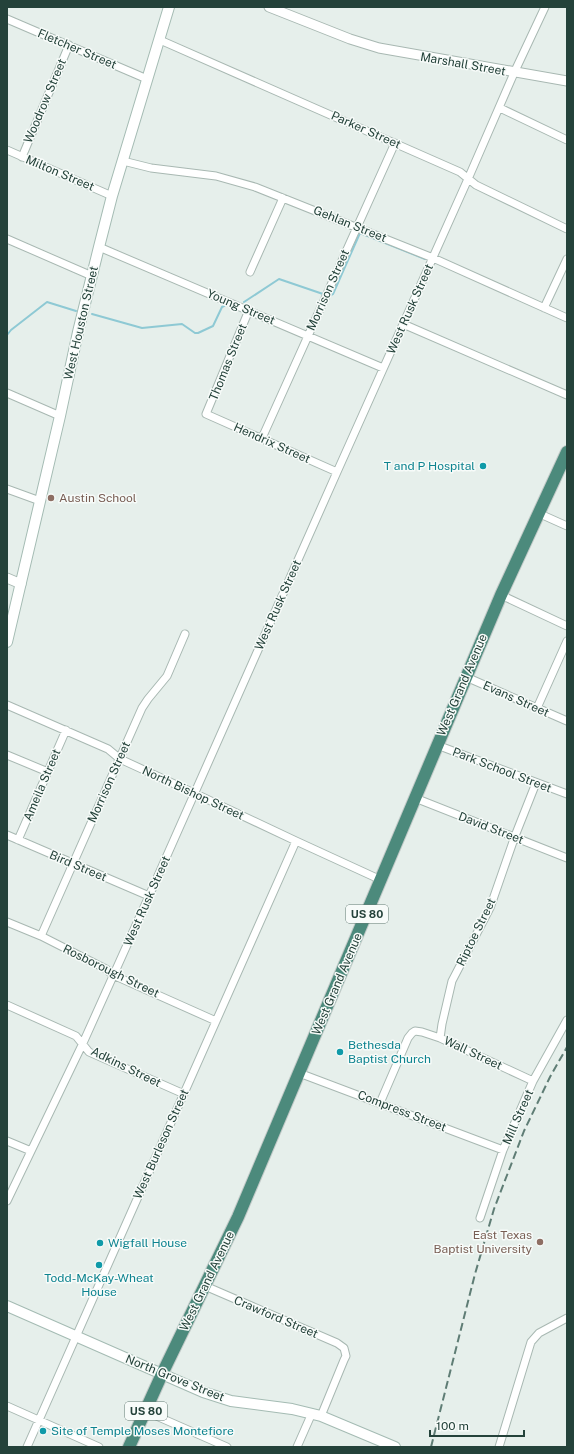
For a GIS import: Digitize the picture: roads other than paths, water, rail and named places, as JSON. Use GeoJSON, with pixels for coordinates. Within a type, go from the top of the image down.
{"type":"FeatureCollection","features":[{"type":"Feature","properties":{"kind":"highway","name":"West Grand Avenue"},"geometry":{"type":"LineString","coordinates":[[130,1447],[162,1374],[238,1217],[381,880],[436,745],[501,595],[567,452]]}},
{"type":"Feature","properties":{"kind":"main road","name":"West Houston Street"},"geometry":{"type":"LineString","coordinates":[[7,642],[60,416],[78,332],[112,196],[169,7]]}},
{"type":"Feature","properties":{"kind":"main road","name":"North Grove Street"},"geometry":{"type":"LineString","coordinates":[[7,1306],[203,1392],[221,1398],[317,1414],[395,1447]]}},
{"type":"Feature","properties":{"kind":"street","name":"Marshall Street"},"geometry":{"type":"LineString","coordinates":[[270,7],[360,42],[394,52],[567,81]]}},
{"type":"Feature","properties":{"kind":"street","name":"West Rusk Street"},"geometry":{"type":"LineString","coordinates":[[7,1200],[83,1043],[114,975],[194,792],[500,108],[514,73],[545,7]]}},
{"type":"Feature","properties":{"kind":"street","name":"Fletcher Street"},"geometry":{"type":"LineString","coordinates":[[7,19],[147,79]]}},
{"type":"Feature","properties":{"kind":"street","name":"Parker Street"},"geometry":{"type":"LineString","coordinates":[[160,40],[460,172],[476,186],[567,229]]}},
{"type":"Feature","properties":{"kind":"street","name":"Woodrow Street"},"geometry":{"type":"LineString","coordinates":[[22,157],[68,45]]}},
{"type":"Feature","properties":{"kind":"street"},"geometry":{"type":"LineString","coordinates":[[500,108],[567,140]]}},
{"type":"Feature","properties":{"kind":"street","name":"Morrison Street"},"geometry":{"type":"LineString","coordinates":[[262,438],[395,143]]}},
{"type":"Feature","properties":{"kind":"street","name":"Milton Street"},"geometry":{"type":"LineString","coordinates":[[7,150],[112,196]]}},
{"type":"Feature","properties":{"kind":"street","name":"Gehlan Street"},"geometry":{"type":"LineString","coordinates":[[123,161],[151,168],[223,177],[239,182],[433,258],[567,318]]}},
{"type":"Feature","properties":{"kind":"street"},"geometry":{"type":"LineString","coordinates":[[250,272],[283,198]]}},
{"type":"Feature","properties":{"kind":"street"},"geometry":{"type":"LineString","coordinates":[[7,239],[92,276]]}},
{"type":"Feature","properties":{"kind":"street","name":"Young Street"},"geometry":{"type":"LineString","coordinates":[[99,247],[384,368]]}},
{"type":"Feature","properties":{"kind":"street"},"geometry":{"type":"LineString","coordinates":[[544,308],[567,259]]}},
{"type":"Feature","properties":{"kind":"street","name":"Thomas Street"},"geometry":{"type":"LineString","coordinates":[[206,414],[249,310]]}},
{"type":"Feature","properties":{"kind":"street"},"geometry":{"type":"LineString","coordinates":[[403,324],[567,395]]}},
{"type":"Feature","properties":{"kind":"street"},"geometry":{"type":"LineString","coordinates":[[7,393],[60,416]]}},
{"type":"Feature","properties":{"kind":"street","name":"Hendrix Street"},"geometry":{"type":"LineString","coordinates":[[206,414],[337,472]]}},
{"type":"Feature","properties":{"kind":"street"},"geometry":{"type":"LineString","coordinates":[[7,489],[40,502]]}},
{"type":"Feature","properties":{"kind":"street"},"geometry":{"type":"LineString","coordinates":[[538,513],[567,526]]}},
{"type":"Feature","properties":{"kind":"street"},"geometry":{"type":"LineString","coordinates":[[7,578],[21,584]]}},
{"type":"Feature","properties":{"kind":"street"},"geometry":{"type":"LineString","coordinates":[[501,595],[567,626]]}},
{"type":"Feature","properties":{"kind":"street","name":"Morrison Street"},"geometry":{"type":"LineString","coordinates":[[41,936],[145,703],[164,680],[185,634]]}},
{"type":"Feature","properties":{"kind":"street"},"geometry":{"type":"LineString","coordinates":[[537,708],[567,641]]}},
{"type":"Feature","properties":{"kind":"street","name":"Evans Street"},"geometry":{"type":"LineString","coordinates":[[466,677],[567,721]]}},
{"type":"Feature","properties":{"kind":"street","name":"North Bishop Street"},"geometry":{"type":"LineString","coordinates":[[7,705],[108,749],[120,759],[381,880]]}},
{"type":"Feature","properties":{"kind":"street","name":"Ameila Street"},"geometry":{"type":"LineString","coordinates":[[18,840],[66,730]]}},
{"type":"Feature","properties":{"kind":"street","name":"Park School Street"},"geometry":{"type":"LineString","coordinates":[[436,745],[567,794]]}},
{"type":"Feature","properties":{"kind":"street"},"geometry":{"type":"LineString","coordinates":[[7,755],[48,772]]}},
{"type":"Feature","properties":{"kind":"street","name":"Riptoe Street"},"geometry":{"type":"LineString","coordinates":[[440,1038],[452,981],[490,908],[514,837],[536,783]]}},
{"type":"Feature","properties":{"kind":"street","name":"David Street"},"geometry":{"type":"LineString","coordinates":[[415,798],[567,858]]}},
{"type":"Feature","properties":{"kind":"street","name":"Bird Street"},"geometry":{"type":"LineString","coordinates":[[7,836],[149,896]]}},
{"type":"Feature","properties":{"kind":"street","name":"West Burleson Street"},"geometry":{"type":"LineString","coordinates":[[27,1447],[296,841]]}},
{"type":"Feature","properties":{"kind":"street","name":"Rosborough Street"},"geometry":{"type":"LineString","coordinates":[[7,922],[41,936],[106,969],[114,975],[216,1021]]}},
{"type":"Feature","properties":{"kind":"street","name":"Adkins Street"},"geometry":{"type":"LineString","coordinates":[[7,1005],[76,1036],[89,1052],[184,1094]]}},
{"type":"Feature","properties":{"kind":"street","name":"Mill Street"},"geometry":{"type":"LineString","coordinates":[[480,1218],[503,1150],[533,1081],[567,1020]]}},
{"type":"Feature","properties":{"kind":"street","name":"Wall Street"},"geometry":{"type":"LineString","coordinates":[[380,1103],[408,1038],[415,1031],[440,1038],[533,1081]]}},
{"type":"Feature","properties":{"kind":"street","name":"Compress Street"},"geometry":{"type":"LineString","coordinates":[[300,1073],[503,1150]]}},
{"type":"Feature","properties":{"kind":"street"},"geometry":{"type":"LineString","coordinates":[[7,1141],[31,1151]]}},
{"type":"Feature","properties":{"kind":"street","name":"Crawford Street"},"geometry":{"type":"LineString","coordinates":[[205,1286],[342,1345],[345,1351],[344,1360],[317,1414]]}},
{"type":"Feature","properties":{"kind":"street"},"geometry":{"type":"LineString","coordinates":[[499,1447],[531,1342],[539,1333],[567,1318]]}},
{"type":"Feature","properties":{"kind":"street"},"geometry":{"type":"LineString","coordinates":[[7,1406],[99,1447]]}},
{"type":"Feature","properties":{"kind":"street"},"geometry":{"type":"LineString","coordinates":[[145,1411],[227,1447]]}},
{"type":"Feature","properties":{"kind":"street"},"geometry":{"type":"LineString","coordinates":[[297,1447],[317,1414]]}},
{"type":"Feature","properties":{"kind":"waterway"},"geometry":{"type":"LineString","coordinates":[[330,296],[333,294],[360,233],[425,259]]}},
{"type":"Feature","properties":{"kind":"waterway"},"geometry":{"type":"LineString","coordinates":[[244,302],[279,279],[323,294]]}},
{"type":"Feature","properties":{"kind":"waterway"},"geometry":{"type":"LineString","coordinates":[[7,335],[11,330],[47,302],[76,311]]}},
{"type":"Feature","properties":{"kind":"waterway"},"geometry":{"type":"LineString","coordinates":[[92,314],[142,328],[182,324],[195,333],[198,333],[213,326],[222,307],[226,305]]}},
{"type":"Feature","properties":{"kind":"railway"},"geometry":{"type":"LineString","coordinates":[[431,1447],[475,1274],[494,1209],[524,1131],[550,1077],[567,1047]]}},
{"type":"Feature","properties":{"kind":"place","name":"T and P Hospital"},"geometry":{"type":"Point","coordinates":[483,466]}},
{"type":"Feature","properties":{"kind":"place","name":"Austin School"},"geometry":{"type":"Point","coordinates":[51,498]}},
{"type":"Feature","properties":{"kind":"place","name":"Bethesda Baptist Church"},"geometry":{"type":"Point","coordinates":[340,1052]}},
{"type":"Feature","properties":{"kind":"place","name":"East Texas Baptist University"},"geometry":{"type":"Point","coordinates":[540,1242]}},
{"type":"Feature","properties":{"kind":"place","name":"Wigfall House"},"geometry":{"type":"Point","coordinates":[100,1243]}},
{"type":"Feature","properties":{"kind":"place","name":"Todd-McKay-Wheat House"},"geometry":{"type":"Point","coordinates":[99,1265]}},
{"type":"Feature","properties":{"kind":"place","name":"Site of Temple Moses Montefiore"},"geometry":{"type":"Point","coordinates":[43,1431]}}]}
